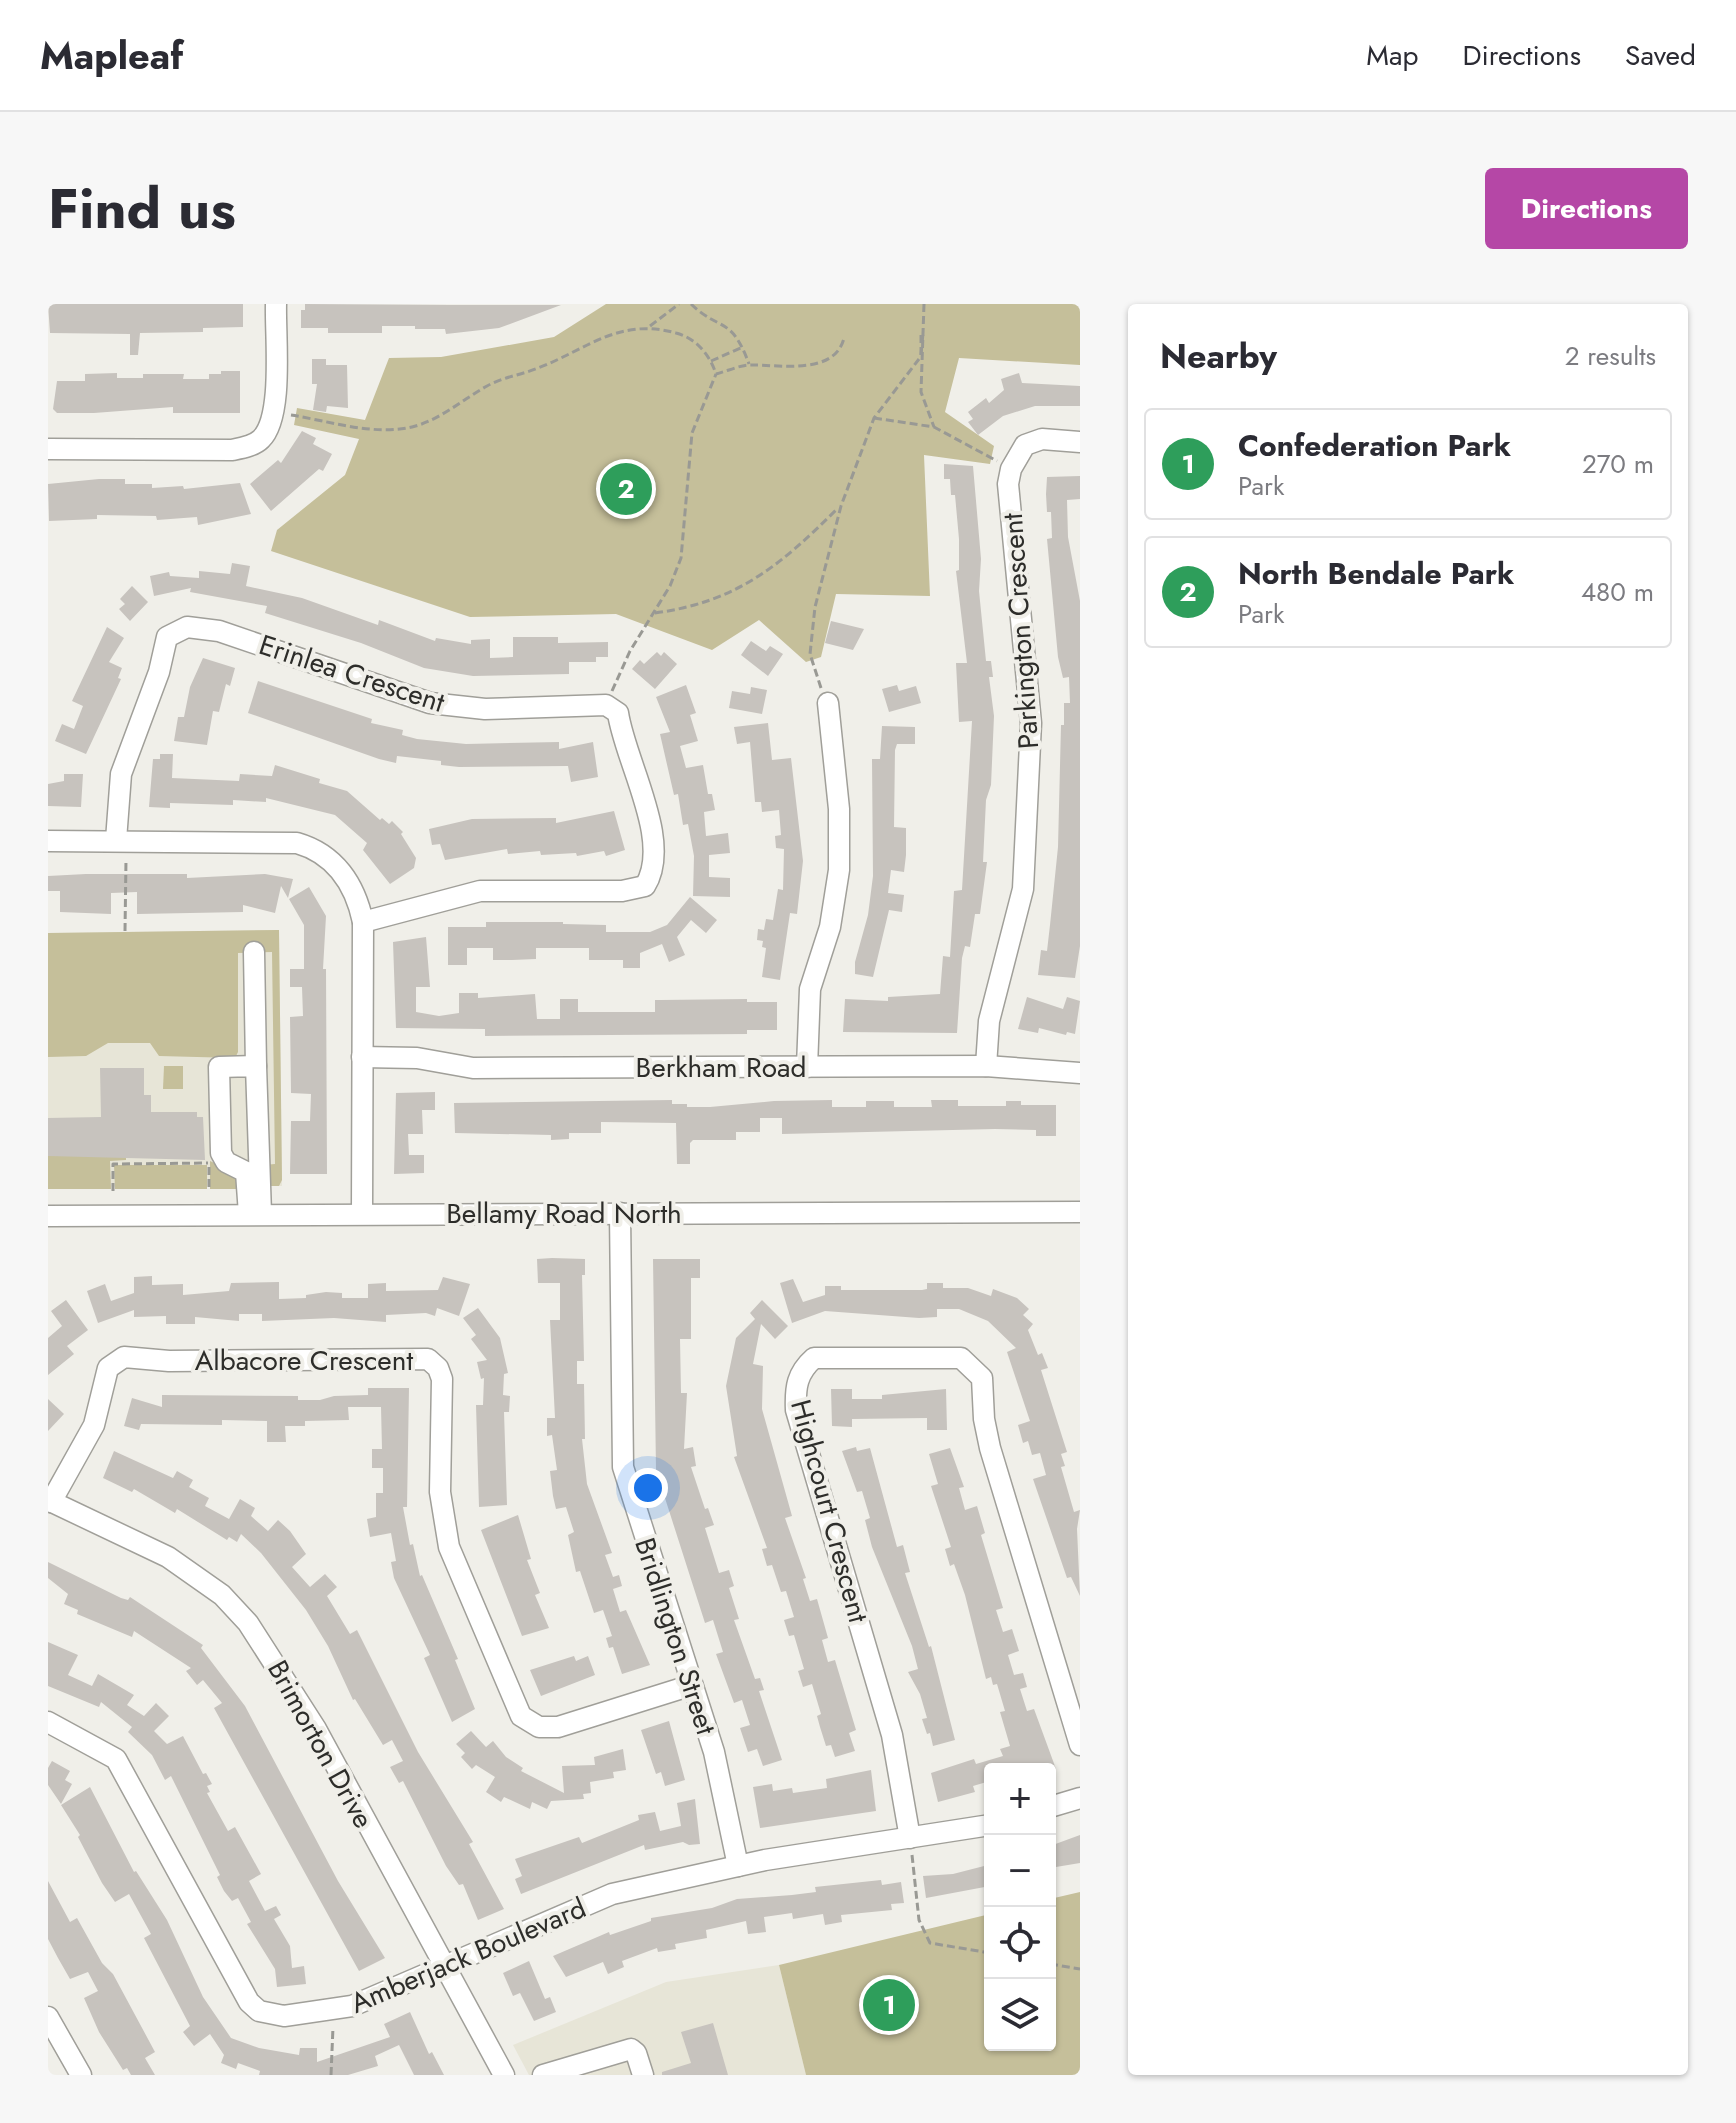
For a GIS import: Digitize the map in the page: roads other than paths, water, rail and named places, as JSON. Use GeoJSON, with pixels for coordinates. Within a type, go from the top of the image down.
{"type":"FeatureCollection","features":[{"type":"Feature","properties":{"kind":"street"},"geometry":{"type":"LineString","coordinates":[[48,449],[232,450],[259,442],[269,431],[274,413],[276,304]]}},
{"type":"Feature","properties":{"kind":"street","name":"Parkington Crescent"},"geometry":{"type":"LineString","coordinates":[[986,1066],[989,1021],[1023,889],[1026,853],[1030,690],[1023,655],[1008,484],[1011,469],[1022,448],[1033,441],[1080,442]]}},
{"type":"Feature","properties":{"kind":"street","name":"Erinlea Crescent"},"geometry":{"type":"LineString","coordinates":[[121,840],[121,774],[159,672],[167,637],[187,627],[208,627],[430,703],[485,709],[606,705],[618,713],[653,839],[654,871],[645,886],[622,891],[480,891],[363,922]]}},
{"type":"Feature","properties":{"kind":"street"},"geometry":{"type":"LineString","coordinates":[[807,1067],[810,989],[830,927],[839,870],[839,809],[828,703]]}},
{"type":"Feature","properties":{"kind":"street"},"geometry":{"type":"LineString","coordinates":[[48,841],[278,842],[310,846],[338,867],[351,885],[363,922],[362,1213]]}},
{"type":"Feature","properties":{"kind":"street"},"geometry":{"type":"LineString","coordinates":[[254,952],[255,1214]]}},
{"type":"Feature","properties":{"kind":"street","name":"Berkham Road"},"geometry":{"type":"LineString","coordinates":[[362,1057],[417,1058],[473,1068],[986,1066],[1080,1073]]}},
{"type":"Feature","properties":{"kind":"street"},"geometry":{"type":"LineString","coordinates":[[255,1214],[249,1177],[241,1168],[226,1162],[221,1153],[219,1067],[256,1066]]}},
{"type":"Feature","properties":{"kind":"street"},"geometry":{"type":"LineString","coordinates":[[241,1168],[252,1162],[257,1151]]}},
{"type":"Feature","properties":{"kind":"street","name":"Bellamy Road North"},"geometry":{"type":"LineString","coordinates":[[48,1216],[1080,1212]]}},
{"type":"Feature","properties":{"kind":"street","name":"Bridlington Street"},"geometry":{"type":"LineString","coordinates":[[620,1213],[623,1467],[717,1762],[738,1866]]}},
{"type":"Feature","properties":{"kind":"street","name":"Albacore Crescent"},"geometry":{"type":"LineString","coordinates":[[50,1501],[94,1425],[108,1368],[124,1357],[169,1361],[428,1359],[438,1368],[442,1379],[440,1492],[449,1547],[521,1716],[539,1727],[558,1727],[692,1685]]}},
{"type":"Feature","properties":{"kind":"street","name":"Highcourt Crescent"},"geometry":{"type":"LineString","coordinates":[[910,1838],[890,1726],[796,1410],[795,1389],[802,1369],[814,1358],[961,1358],[982,1378],[984,1419],[990,1448],[1080,1745]]}},
{"type":"Feature","properties":{"kind":"street","name":"Brimorton Drive"},"geometry":{"type":"LineString","coordinates":[[50,1501],[168,1557],[213,1588],[248,1623],[316,1729],[504,2075]]}},
{"type":"Feature","properties":{"kind":"street","name":"Amberjack Boulevard"},"geometry":{"type":"LineString","coordinates":[[48,1722],[116,1759],[249,2002],[259,2011],[284,2016],[334,2010],[392,1990],[612,1894],[738,1866],[984,1826]]}},
{"type":"Feature","properties":{"kind":"street"},"geometry":{"type":"LineString","coordinates":[[1056,1805],[1080,1798]]}},
{"type":"Feature","properties":{"kind":"street"},"geometry":{"type":"LineString","coordinates":[[48,2017],[81,2075]]}},
{"type":"Feature","properties":{"kind":"street"},"geometry":{"type":"LineString","coordinates":[[543,2075],[631,2049],[636,2053],[643,2075]]}},
{"type":"Feature","properties":{"kind":"place","name":"North Bendale Park"},"geometry":{"type":"Point","coordinates":[626,489]}},
{"type":"Feature","properties":{"kind":"place","name":"Confederation Park"},"geometry":{"type":"Point","coordinates":[889,2005]}}]}
